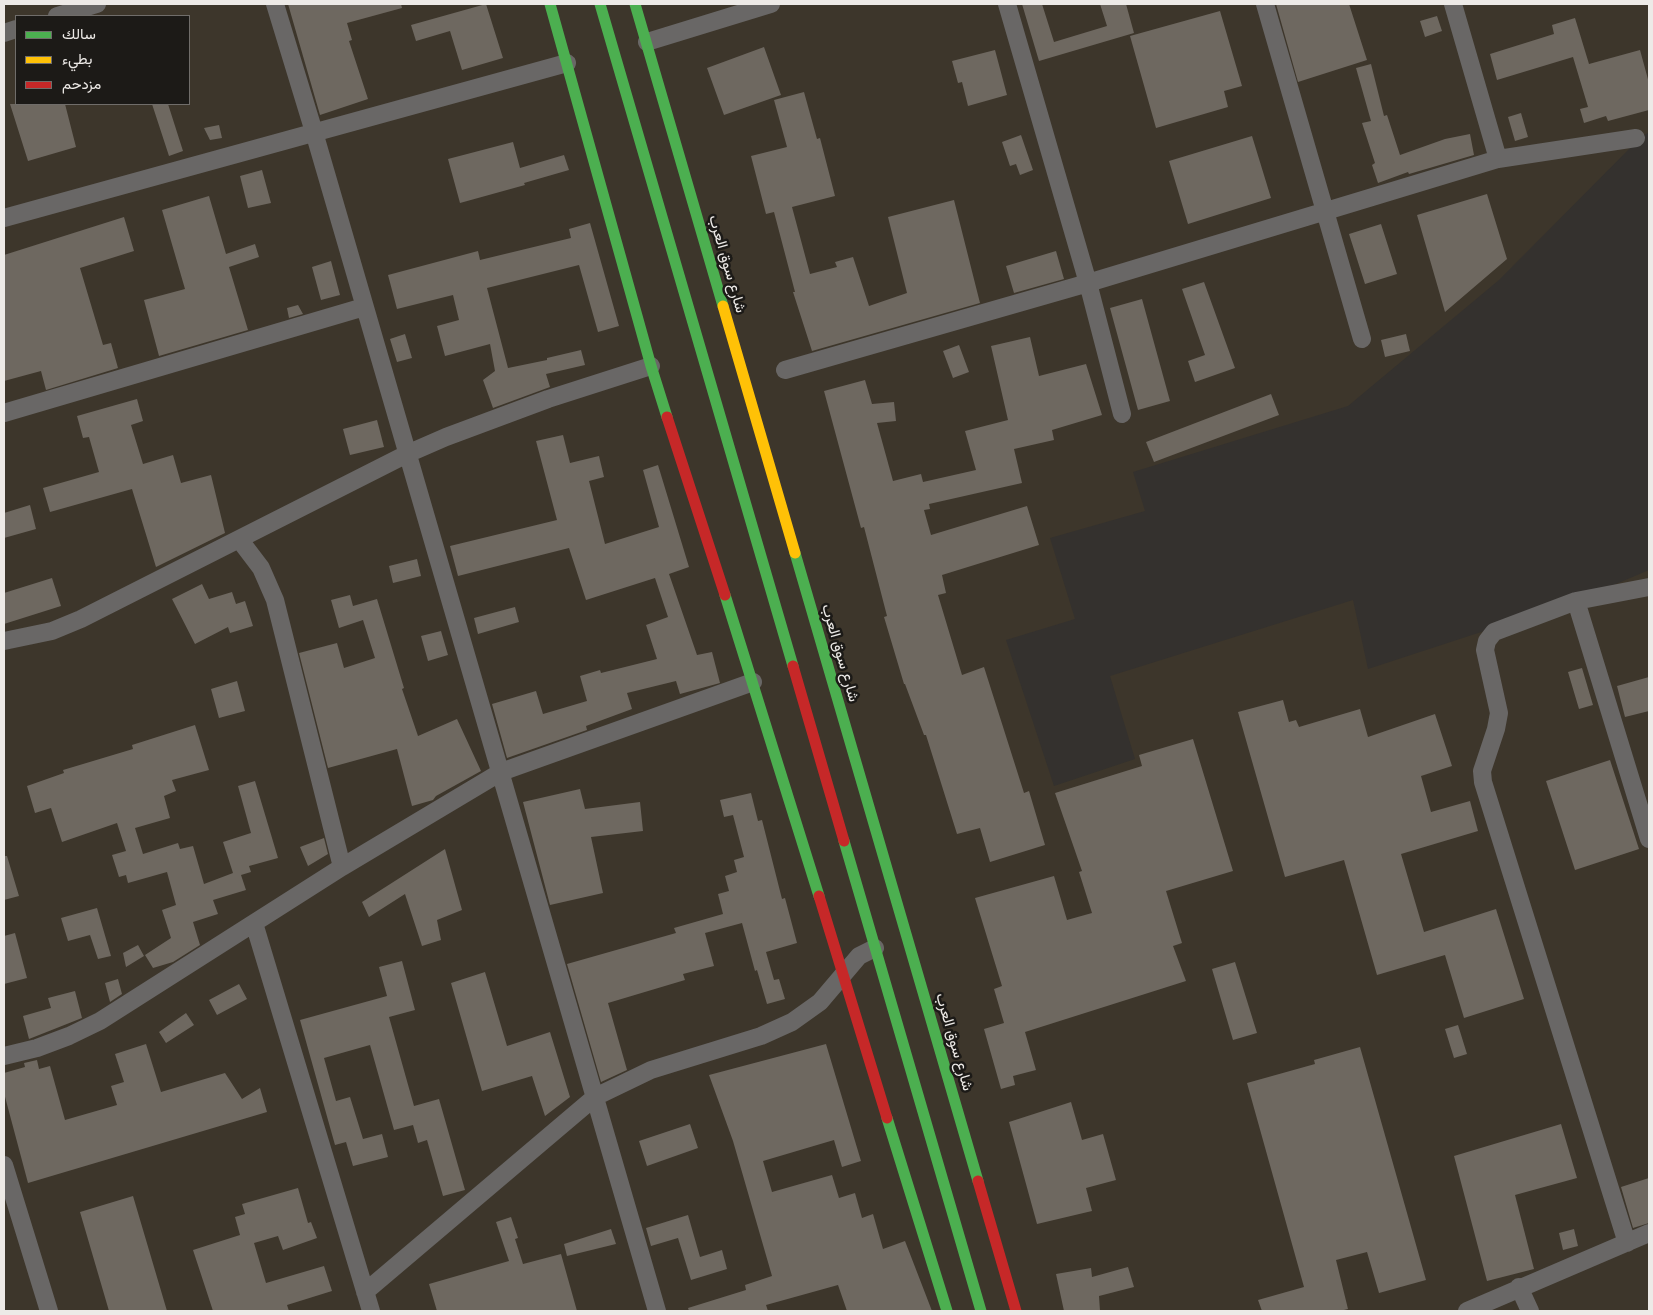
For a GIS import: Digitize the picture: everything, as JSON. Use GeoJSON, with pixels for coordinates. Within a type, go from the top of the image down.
{"type":"FeatureCollection","features":[{"type":"Feature","properties":{"kind":"main road"},"geometry":{"type":"LineString","coordinates":[[550,4],[652,366],[947,1311]]}},
{"type":"Feature","properties":{"kind":"main road"},"geometry":{"type":"LineString","coordinates":[[600,4],[981,1311]]}},
{"type":"Feature","properties":{"kind":"main road","name":"شارع سوق العرب"},"geometry":{"type":"LineString","coordinates":[[635,4],[1016,1311]]}},
{"type":"Feature","properties":{"kind":"street"},"geometry":{"type":"LineString","coordinates":[[60,15],[97,4]]}},
{"type":"Feature","properties":{"kind":"street"},"geometry":{"type":"LineString","coordinates":[[274,4],[314,132],[657,1311]]}},
{"type":"Feature","properties":{"kind":"street"},"geometry":{"type":"LineString","coordinates":[[647,42],[772,4]]}},
{"type":"Feature","properties":{"kind":"street"},"geometry":{"type":"LineString","coordinates":[[1007,4],[1088,283],[1122,414]]}},
{"type":"Feature","properties":{"kind":"street"},"geometry":{"type":"LineString","coordinates":[[1265,4],[1362,339]]}},
{"type":"Feature","properties":{"kind":"street"},"geometry":{"type":"LineString","coordinates":[[1453,4],[1498,159]]}},
{"type":"Feature","properties":{"kind":"street"},"geometry":{"type":"LineString","coordinates":[[4,218],[567,63]]}},
{"type":"Feature","properties":{"kind":"street"},"geometry":{"type":"LineString","coordinates":[[785,370],[1088,283],[1498,159],[1636,138]]}},
{"type":"Feature","properties":{"kind":"street"},"geometry":{"type":"LineString","coordinates":[[4,413],[364,307]]}},
{"type":"Feature","properties":{"kind":"street"},"geometry":{"type":"LineString","coordinates":[[4,641],[35,636],[67,626],[407,454],[497,417],[652,366]]}},
{"type":"Feature","properties":{"kind":"street"},"geometry":{"type":"LineString","coordinates":[[239,539],[261,568],[275,600],[342,867]]}},
{"type":"Feature","properties":{"kind":"street"},"geometry":{"type":"LineString","coordinates":[[1627,1243],[1486,791],[1482,771],[1496,729],[1498,713],[1486,661],[1487,641],[1494,632],[1576,601],[1649,587]]}},
{"type":"Feature","properties":{"kind":"street"},"geometry":{"type":"LineString","coordinates":[[1576,601],[1649,839]]}},
{"type":"Feature","properties":{"kind":"street"},"geometry":{"type":"LineString","coordinates":[[4,1056],[61,1039],[100,1021],[342,867],[501,772],[752,682]]}},
{"type":"Feature","properties":{"kind":"street"},"geometry":{"type":"LineString","coordinates":[[254,923],[371,1311]]}},
{"type":"Feature","properties":{"kind":"street"},"geometry":{"type":"LineString","coordinates":[[365,1292],[596,1097],[651,1070],[777,1030],[820,1002],[859,956],[875,948]]}},
{"type":"Feature","properties":{"kind":"street"},"geometry":{"type":"LineString","coordinates":[[4,1165],[49,1311]]}},
{"type":"Feature","properties":{"kind":"street"},"geometry":{"type":"LineString","coordinates":[[1467,1311],[1518,1287],[1649,1233]]}},
{"type":"Feature","properties":{"kind":"street"},"geometry":{"type":"LineString","coordinates":[[1518,1287],[1530,1311]]}},
{"type":"Feature","properties":{"kind":"shaded area"},"geometry":{"type":"Polygon","coordinates":[[[4,4],[1649,4],[1649,132],[1640,138],[1499,280],[1348,406],[1133,472],[1145,511],[1050,538],[1075,619],[1006,640],[1054,786],[1135,759],[1110,676],[1353,600],[1368,669],[1576,601],[1649,570],[1649,1311],[4,1311],[4,4]]]}},
{"type":"Feature","properties":{"kind":"building"},"geometry":{"type":"Polygon","coordinates":[[[288,4],[401,4],[402,8],[347,23],[352,40],[349,41],[368,99],[320,115],[288,4]]]}},
{"type":"Feature","properties":{"kind":"building"},"geometry":{"type":"Polygon","coordinates":[[[486,4],[503,58],[462,70],[450,31],[416,41],[411,25],[486,4]]]}},
{"type":"Feature","properties":{"kind":"building"},"geometry":{"type":"Polygon","coordinates":[[[1022,4],[1042,4],[1054,42],[1107,26],[1100,4],[1126,4],[1134,33],[1039,61],[1022,4]]]}},
{"type":"Feature","properties":{"kind":"building"},"geometry":{"type":"Polygon","coordinates":[[[1276,4],[1349,4],[1367,60],[1298,82],[1276,4]]]}},
{"type":"Feature","properties":{"kind":"building"},"geometry":{"type":"Polygon","coordinates":[[[1220,11],[1242,86],[1224,91],[1228,107],[1156,128],[1130,36],[1220,11]]]}},
{"type":"Feature","properties":{"kind":"building"},"geometry":{"type":"Polygon","coordinates":[[[1437,16],[1442,31],[1425,37],[1420,21],[1437,16]]]}},
{"type":"Feature","properties":{"kind":"building"},"geometry":{"type":"Polygon","coordinates":[[[1575,18],[1589,64],[1640,50],[1649,83],[1649,110],[1608,121],[1606,116],[1584,123],[1580,109],[1588,107],[1573,57],[1497,80],[1490,54],[1554,34],[1552,25],[1575,18]]]}},
{"type":"Feature","properties":{"kind":"building"},"geometry":{"type":"Polygon","coordinates":[[[764,47],[781,95],[724,115],[707,68],[764,47]]]}},
{"type":"Feature","properties":{"kind":"building"},"geometry":{"type":"Polygon","coordinates":[[[995,50],[1007,95],[968,106],[962,82],[958,83],[952,61],[995,50]]]}},
{"type":"Feature","properties":{"kind":"building"},"geometry":{"type":"Polygon","coordinates":[[[1371,64],[1384,116],[1387,115],[1400,155],[1445,139],[1470,134],[1474,155],[1409,174],[1408,172],[1378,183],[1372,165],[1375,163],[1362,123],[1371,121],[1356,68],[1371,64]]]}},
{"type":"Feature","properties":{"kind":"building"},"geometry":{"type":"Polygon","coordinates":[[[804,92],[817,139],[820,138],[835,196],[792,207],[810,274],[837,267],[835,262],[853,257],[869,306],[907,293],[888,217],[954,200],[980,303],[812,351],[793,292],[795,292],[774,212],[766,214],[751,156],[787,147],[774,100],[804,92]]]}},
{"type":"Feature","properties":{"kind":"building"},"geometry":{"type":"Polygon","coordinates":[[[10,104],[65,105],[76,147],[28,161],[10,104]]]}},
{"type":"Feature","properties":{"kind":"building"},"geometry":{"type":"Polygon","coordinates":[[[152,105],[168,105],[183,151],[169,156],[152,105]]]}},
{"type":"Feature","properties":{"kind":"building"},"geometry":{"type":"Polygon","coordinates":[[[1521,113],[1528,137],[1515,141],[1508,117],[1521,113]]]}},
{"type":"Feature","properties":{"kind":"building"},"geometry":{"type":"Polygon","coordinates":[[[219,125],[222,138],[210,140],[204,128],[219,125]]]}},
{"type":"Feature","properties":{"kind":"building"},"geometry":{"type":"Polygon","coordinates":[[[1021,135],[1033,170],[1020,175],[1016,164],[1010,166],[1002,142],[1021,135]]]}},
{"type":"Feature","properties":{"kind":"building"},"geometry":{"type":"Polygon","coordinates":[[[1252,136],[1271,198],[1188,224],[1169,161],[1252,136]]]}},
{"type":"Feature","properties":{"kind":"building"},"geometry":{"type":"Polygon","coordinates":[[[513,142],[520,168],[564,155],[569,170],[524,183],[525,185],[460,203],[448,159],[513,142]]]}},
{"type":"Feature","properties":{"kind":"building"},"geometry":{"type":"Polygon","coordinates":[[[262,170],[271,203],[248,208],[240,176],[262,170]]]}},
{"type":"Feature","properties":{"kind":"building"},"geometry":{"type":"Polygon","coordinates":[[[1487,194],[1507,259],[1445,312],[1417,215],[1487,194]]]}},
{"type":"Feature","properties":{"kind":"building"},"geometry":{"type":"Polygon","coordinates":[[[209,196],[226,254],[255,244],[259,257],[229,267],[248,330],[159,356],[144,300],[185,289],[162,210],[209,196]]]}},
{"type":"Feature","properties":{"kind":"building"},"geometry":{"type":"Polygon","coordinates":[[[124,217],[134,251],[80,268],[103,345],[111,343],[118,368],[46,390],[41,371],[4,381],[4,255],[124,217]]]}},
{"type":"Feature","properties":{"kind":"building"},"geometry":{"type":"Polygon","coordinates":[[[590,223],[619,326],[598,332],[579,265],[487,288],[508,368],[547,360],[547,358],[581,350],[585,365],[546,374],[550,387],[493,408],[483,380],[495,371],[490,344],[445,356],[437,326],[459,320],[453,295],[397,309],[388,275],[478,251],[480,260],[571,238],[569,229],[590,223]]]}},
{"type":"Feature","properties":{"kind":"building"},"geometry":{"type":"Polygon","coordinates":[[[1381,224],[1397,274],[1365,284],[1349,234],[1381,224]]]}},
{"type":"Feature","properties":{"kind":"building"},"geometry":{"type":"Polygon","coordinates":[[[1056,251],[1064,279],[1014,293],[1006,266],[1056,251]]]}},
{"type":"Feature","properties":{"kind":"building"},"geometry":{"type":"Polygon","coordinates":[[[331,261],[340,295],[321,300],[312,267],[331,261]]]}},
{"type":"Feature","properties":{"kind":"building"},"geometry":{"type":"Polygon","coordinates":[[[1204,282],[1235,368],[1195,382],[1188,361],[1205,355],[1182,289],[1204,282]]]}},
{"type":"Feature","properties":{"kind":"building"},"geometry":{"type":"Polygon","coordinates":[[[1142,299],[1170,401],[1138,410],[1110,308],[1142,299]]]}},
{"type":"Feature","properties":{"kind":"building"},"geometry":{"type":"Polygon","coordinates":[[[298,305],[303,314],[289,318],[287,308],[298,305]]]}},
{"type":"Feature","properties":{"kind":"building"},"geometry":{"type":"Polygon","coordinates":[[[405,334],[412,358],[397,362],[390,339],[405,334]]]}},
{"type":"Feature","properties":{"kind":"building"},"geometry":{"type":"Polygon","coordinates":[[[1406,334],[1410,351],[1385,357],[1381,340],[1406,334]]]}},
{"type":"Feature","properties":{"kind":"building"},"geometry":{"type":"Polygon","coordinates":[[[1030,337],[1039,376],[1086,364],[1102,415],[1052,430],[1054,440],[1014,449],[1022,483],[929,504],[930,509],[924,510],[931,535],[1027,506],[1039,545],[942,575],[946,593],[938,595],[962,675],[984,667],[1024,793],[1029,791],[1045,845],[990,862],[980,828],[957,834],[926,735],[924,735],[904,684],[884,617],[887,616],[864,527],[861,528],[824,391],[865,380],[872,404],[894,402],[896,421],[877,423],[893,481],[921,474],[923,482],[976,470],[965,431],[1008,420],[991,346],[1030,337]]]}},
{"type":"Feature","properties":{"kind":"building"},"geometry":{"type":"Polygon","coordinates":[[[959,345],[969,372],[953,378],[943,351],[959,345]]]}},
{"type":"Feature","properties":{"kind":"building"},"geometry":{"type":"Polygon","coordinates":[[[1271,394],[1279,415],[1154,462],[1146,442],[1271,394]]]}},
{"type":"Feature","properties":{"kind":"building"},"geometry":{"type":"Polygon","coordinates":[[[137,399],[143,421],[131,425],[143,464],[173,455],[181,483],[211,475],[225,533],[156,567],[132,489],[50,512],[43,488],[99,472],[89,437],[83,438],[77,416],[137,399]]]}},
{"type":"Feature","properties":{"kind":"building"},"geometry":{"type":"Polygon","coordinates":[[[377,420],[384,447],[350,455],[343,429],[377,420]]]}},
{"type":"Feature","properties":{"kind":"building"},"geometry":{"type":"Polygon","coordinates":[[[563,435],[570,463],[599,456],[604,477],[589,481],[605,544],[659,527],[643,470],[658,465],[689,567],[669,574],[697,655],[712,652],[720,683],[680,694],[676,681],[627,693],[632,709],[586,726],[587,730],[507,758],[492,704],[536,691],[543,714],[587,701],[580,676],[600,670],[601,673],[657,659],[646,625],[668,617],[655,578],[586,600],[569,548],[458,576],[450,546],[557,520],[536,441],[563,435]]]}},
{"type":"Feature","properties":{"kind":"building"},"geometry":{"type":"Polygon","coordinates":[[[30,505],[36,529],[4,538],[4,513],[30,505]]]}},
{"type":"Feature","properties":{"kind":"building"},"geometry":{"type":"Polygon","coordinates":[[[417,559],[421,576],[393,583],[389,566],[417,559]]]}},
{"type":"Feature","properties":{"kind":"building"},"geometry":{"type":"Polygon","coordinates":[[[52,578],[61,606],[4,624],[4,593],[52,578]]]}},
{"type":"Feature","properties":{"kind":"building"},"geometry":{"type":"Polygon","coordinates":[[[202,584],[209,599],[232,592],[236,604],[245,601],[253,626],[230,633],[228,627],[195,644],[172,599],[202,584]]]}},
{"type":"Feature","properties":{"kind":"building"},"geometry":{"type":"Polygon","coordinates":[[[350,595],[353,606],[377,599],[404,688],[402,689],[418,736],[457,719],[481,771],[436,796],[433,800],[412,806],[397,749],[328,768],[299,653],[337,643],[344,668],[375,658],[363,620],[339,628],[331,600],[350,595]]]}},
{"type":"Feature","properties":{"kind":"building"},"geometry":{"type":"Polygon","coordinates":[[[515,607],[519,622],[478,634],[474,618],[515,607]]]}},
{"type":"Feature","properties":{"kind":"building"},"geometry":{"type":"Polygon","coordinates":[[[441,631],[448,655],[428,661],[421,636],[441,631]]]}},
{"type":"Feature","properties":{"kind":"building"},"geometry":{"type":"Polygon","coordinates":[[[1582,668],[1593,705],[1579,709],[1568,672],[1582,668]]]}},
{"type":"Feature","properties":{"kind":"building"},"geometry":{"type":"Polygon","coordinates":[[[1649,677],[1649,711],[1625,717],[1617,686],[1649,677]]]}},
{"type":"Feature","properties":{"kind":"building"},"geometry":{"type":"Polygon","coordinates":[[[237,681],[245,711],[219,718],[211,689],[237,681]]]}},
{"type":"Feature","properties":{"kind":"building"},"geometry":{"type":"Polygon","coordinates":[[[1283,700],[1289,722],[1296,720],[1299,727],[1360,709],[1368,737],[1435,714],[1452,766],[1421,776],[1431,812],[1470,801],[1478,831],[1401,854],[1424,932],[1496,909],[1524,999],[1464,1018],[1445,955],[1377,975],[1344,860],[1285,877],[1238,712],[1283,700]]]}},
{"type":"Feature","properties":{"kind":"building"},"geometry":{"type":"Polygon","coordinates":[[[195,725],[209,770],[172,780],[176,791],[164,796],[170,818],[135,828],[143,854],[178,843],[180,849],[193,846],[204,884],[233,873],[223,842],[251,833],[238,786],[255,781],[278,858],[249,866],[251,872],[241,875],[246,890],[213,900],[218,914],[193,922],[200,945],[173,962],[153,968],[145,955],[171,938],[162,910],[176,905],[167,872],[128,883],[126,875],[119,877],[112,855],[126,851],[117,823],[62,842],[51,808],[35,813],[27,786],[64,773],[63,770],[133,749],[132,745],[195,725]]]}},
{"type":"Feature","properties":{"kind":"building"},"geometry":{"type":"Polygon","coordinates":[[[1193,739],[1233,871],[1166,891],[1182,943],[1173,946],[1186,981],[1025,1032],[1036,1070],[1013,1076],[1015,1085],[1001,1089],[984,1029],[1004,1023],[994,989],[1002,986],[975,898],[1054,876],[1067,920],[1092,913],[1079,872],[1082,871],[1055,793],[1142,766],[1139,755],[1193,739]]]}},
{"type":"Feature","properties":{"kind":"building"},"geometry":{"type":"Polygon","coordinates":[[[1610,760],[1639,849],[1575,870],[1546,781],[1610,760]]]}},
{"type":"Feature","properties":{"kind":"building"},"geometry":{"type":"Polygon","coordinates":[[[580,789],[585,809],[640,802],[643,831],[591,837],[603,893],[550,905],[523,802],[580,789]]]}},
{"type":"Feature","properties":{"kind":"building"},"geometry":{"type":"Polygon","coordinates":[[[751,793],[758,821],[762,820],[782,899],[785,898],[797,943],[766,952],[774,980],[779,979],[785,999],[767,1004],[757,970],[755,971],[742,923],[705,933],[714,966],[683,974],[685,980],[608,1003],[627,1070],[601,1082],[567,964],[676,933],[674,928],[723,914],[718,894],[729,891],[725,876],[737,872],[734,860],[744,857],[733,815],[724,817],[720,800],[751,793]]]}},
{"type":"Feature","properties":{"kind":"building"},"geometry":{"type":"Polygon","coordinates":[[[324,838],[328,854],[308,866],[300,847],[324,838]]]}},
{"type":"Feature","properties":{"kind":"building"},"geometry":{"type":"Polygon","coordinates":[[[445,849],[462,910],[437,920],[441,940],[422,946],[405,894],[369,917],[362,902],[445,849]]]}},
{"type":"Feature","properties":{"kind":"building"},"geometry":{"type":"Polygon","coordinates":[[[4,856],[7,856],[19,896],[4,900],[4,856]]]}},
{"type":"Feature","properties":{"kind":"building"},"geometry":{"type":"Polygon","coordinates":[[[97,908],[111,956],[98,959],[90,935],[68,941],[61,918],[97,908]]]}},
{"type":"Feature","properties":{"kind":"building"},"geometry":{"type":"Polygon","coordinates":[[[15,933],[27,978],[4,984],[4,936],[15,933]]]}},
{"type":"Feature","properties":{"kind":"building"},"geometry":{"type":"Polygon","coordinates":[[[138,945],[144,956],[126,967],[123,953],[138,945]]]}},
{"type":"Feature","properties":{"kind":"building"},"geometry":{"type":"Polygon","coordinates":[[[402,961],[415,1010],[389,1017],[414,1106],[439,1099],[465,1190],[443,1196],[427,1140],[418,1143],[413,1125],[394,1130],[370,1045],[324,1058],[336,1101],[350,1097],[363,1139],[382,1134],[388,1157],[353,1166],[346,1142],[335,1145],[300,1020],[387,996],[379,967],[402,961]]]}},
{"type":"Feature","properties":{"kind":"building"},"geometry":{"type":"Polygon","coordinates":[[[1235,962],[1257,1033],[1233,1040],[1212,969],[1235,962]]]}},
{"type":"Feature","properties":{"kind":"building"},"geometry":{"type":"Polygon","coordinates":[[[485,972],[507,1046],[550,1032],[570,1097],[545,1116],[532,1076],[482,1091],[451,983],[485,972]]]}},
{"type":"Feature","properties":{"kind":"building"},"geometry":{"type":"Polygon","coordinates":[[[118,979],[122,994],[110,1002],[105,983],[118,979]]]}},
{"type":"Feature","properties":{"kind":"building"},"geometry":{"type":"Polygon","coordinates":[[[239,984],[247,999],[217,1015],[209,1000],[239,984]]]}},
{"type":"Feature","properties":{"kind":"building"},"geometry":{"type":"Polygon","coordinates":[[[75,991],[82,1018],[29,1039],[23,1016],[51,1008],[48,998],[75,991]]]}},
{"type":"Feature","properties":{"kind":"building"},"geometry":{"type":"Polygon","coordinates":[[[186,1013],[194,1025],[166,1043],[159,1032],[186,1013]]]}},
{"type":"Feature","properties":{"kind":"building"},"geometry":{"type":"Polygon","coordinates":[[[1458,1025],[1467,1054],[1454,1058],[1445,1029],[1458,1025]]]}},
{"type":"Feature","properties":{"kind":"building"},"geometry":{"type":"Polygon","coordinates":[[[146,1044],[161,1092],[225,1073],[242,1099],[260,1088],[267,1112],[28,1183],[4,1093],[4,1073],[25,1067],[24,1063],[37,1060],[39,1069],[50,1066],[65,1120],[117,1105],[111,1086],[124,1082],[115,1054],[146,1044]]]}},
{"type":"Feature","properties":{"kind":"building"},"geometry":{"type":"Polygon","coordinates":[[[826,1044],[861,1161],[842,1167],[834,1140],[763,1161],[772,1192],[832,1175],[839,1198],[855,1193],[862,1218],[873,1214],[883,1249],[905,1241],[932,1311],[847,1311],[838,1285],[766,1305],[768,1311],[689,1311],[688,1308],[746,1290],[745,1285],[772,1276],[733,1141],[709,1075],[826,1044]]]}},
{"type":"Feature","properties":{"kind":"building"},"geometry":{"type":"Polygon","coordinates":[[[1360,1047],[1426,1280],[1379,1293],[1367,1252],[1336,1260],[1348,1309],[1340,1311],[1262,1311],[1258,1300],[1304,1287],[1247,1083],[1315,1064],[1314,1060],[1360,1047]]]}},
{"type":"Feature","properties":{"kind":"building"},"geometry":{"type":"Polygon","coordinates":[[[1071,1102],[1082,1140],[1103,1134],[1116,1180],[1086,1188],[1092,1211],[1037,1224],[1009,1122],[1071,1102]]]}},
{"type":"Feature","properties":{"kind":"building"},"geometry":{"type":"Polygon","coordinates":[[[690,1124],[698,1148],[647,1166],[639,1141],[690,1124]]]}},
{"type":"Feature","properties":{"kind":"building"},"geometry":{"type":"Polygon","coordinates":[[[1561,1124],[1577,1178],[1515,1195],[1534,1269],[1487,1281],[1454,1156],[1561,1124]]]}},
{"type":"Feature","properties":{"kind":"building"},"geometry":{"type":"Polygon","coordinates":[[[1649,1178],[1649,1223],[1633,1228],[1621,1187],[1649,1178]]]}},
{"type":"Feature","properties":{"kind":"building"},"geometry":{"type":"Polygon","coordinates":[[[298,1188],[308,1223],[311,1222],[317,1238],[283,1250],[278,1236],[254,1243],[266,1283],[324,1266],[332,1291],[287,1305],[289,1311],[213,1311],[193,1250],[240,1235],[235,1217],[245,1214],[242,1204],[298,1188]]]}},
{"type":"Feature","properties":{"kind":"building"},"geometry":{"type":"Polygon","coordinates":[[[133,1196],[167,1311],[109,1311],[80,1212],[133,1196]]]}},
{"type":"Feature","properties":{"kind":"building"},"geometry":{"type":"Polygon","coordinates":[[[688,1215],[700,1257],[722,1250],[727,1269],[691,1280],[678,1238],[651,1246],[646,1228],[688,1215]]]}},
{"type":"Feature","properties":{"kind":"building"},"geometry":{"type":"Polygon","coordinates":[[[511,1217],[518,1238],[515,1239],[523,1264],[561,1254],[577,1311],[437,1311],[429,1284],[509,1261],[496,1222],[511,1217]]]}},
{"type":"Feature","properties":{"kind":"building"},"geometry":{"type":"Polygon","coordinates":[[[611,1229],[616,1244],[567,1256],[564,1244],[611,1229]]]}},
{"type":"Feature","properties":{"kind":"building"},"geometry":{"type":"Polygon","coordinates":[[[1574,1229],[1578,1246],[1563,1250],[1559,1233],[1574,1229]]]}},
{"type":"Feature","properties":{"kind":"building"},"geometry":{"type":"Polygon","coordinates":[[[1128,1267],[1134,1287],[1099,1296],[1100,1311],[1064,1311],[1056,1274],[1091,1268],[1092,1277],[1128,1267]]]}},
{"type":"Feature","properties":{"kind":"traffic: fast"},"geometry":{"type":"LineString","coordinates":[[550,4],[667,417]]}},
{"type":"Feature","properties":{"kind":"traffic: fast"},"geometry":{"type":"LineString","coordinates":[[600,4],[793,666]]}},
{"type":"Feature","properties":{"kind":"traffic: fast"},"geometry":{"type":"LineString","coordinates":[[635,4],[723,306]]}},
{"type":"Feature","properties":{"kind":"traffic: fast"},"geometry":{"type":"LineString","coordinates":[[795,553],[978,1181]]}},
{"type":"Feature","properties":{"kind":"traffic: fast"},"geometry":{"type":"LineString","coordinates":[[725,595],[819,896]]}},
{"type":"Feature","properties":{"kind":"traffic: fast"},"geometry":{"type":"LineString","coordinates":[[844,841],[981,1311]]}},
{"type":"Feature","properties":{"kind":"traffic: fast"},"geometry":{"type":"LineString","coordinates":[[887,1118],[947,1311]]}},
{"type":"Feature","properties":{"kind":"traffic: slow"},"geometry":{"type":"LineString","coordinates":[[723,306],[795,553]]}},
{"type":"Feature","properties":{"kind":"traffic: jam"},"geometry":{"type":"LineString","coordinates":[[667,417],[725,595]]}},
{"type":"Feature","properties":{"kind":"traffic: jam"},"geometry":{"type":"LineString","coordinates":[[793,666],[844,841]]}},
{"type":"Feature","properties":{"kind":"traffic: jam"},"geometry":{"type":"LineString","coordinates":[[819,896],[887,1118]]}},
{"type":"Feature","properties":{"kind":"traffic: jam"},"geometry":{"type":"LineString","coordinates":[[978,1181],[1016,1311]]}}]}
